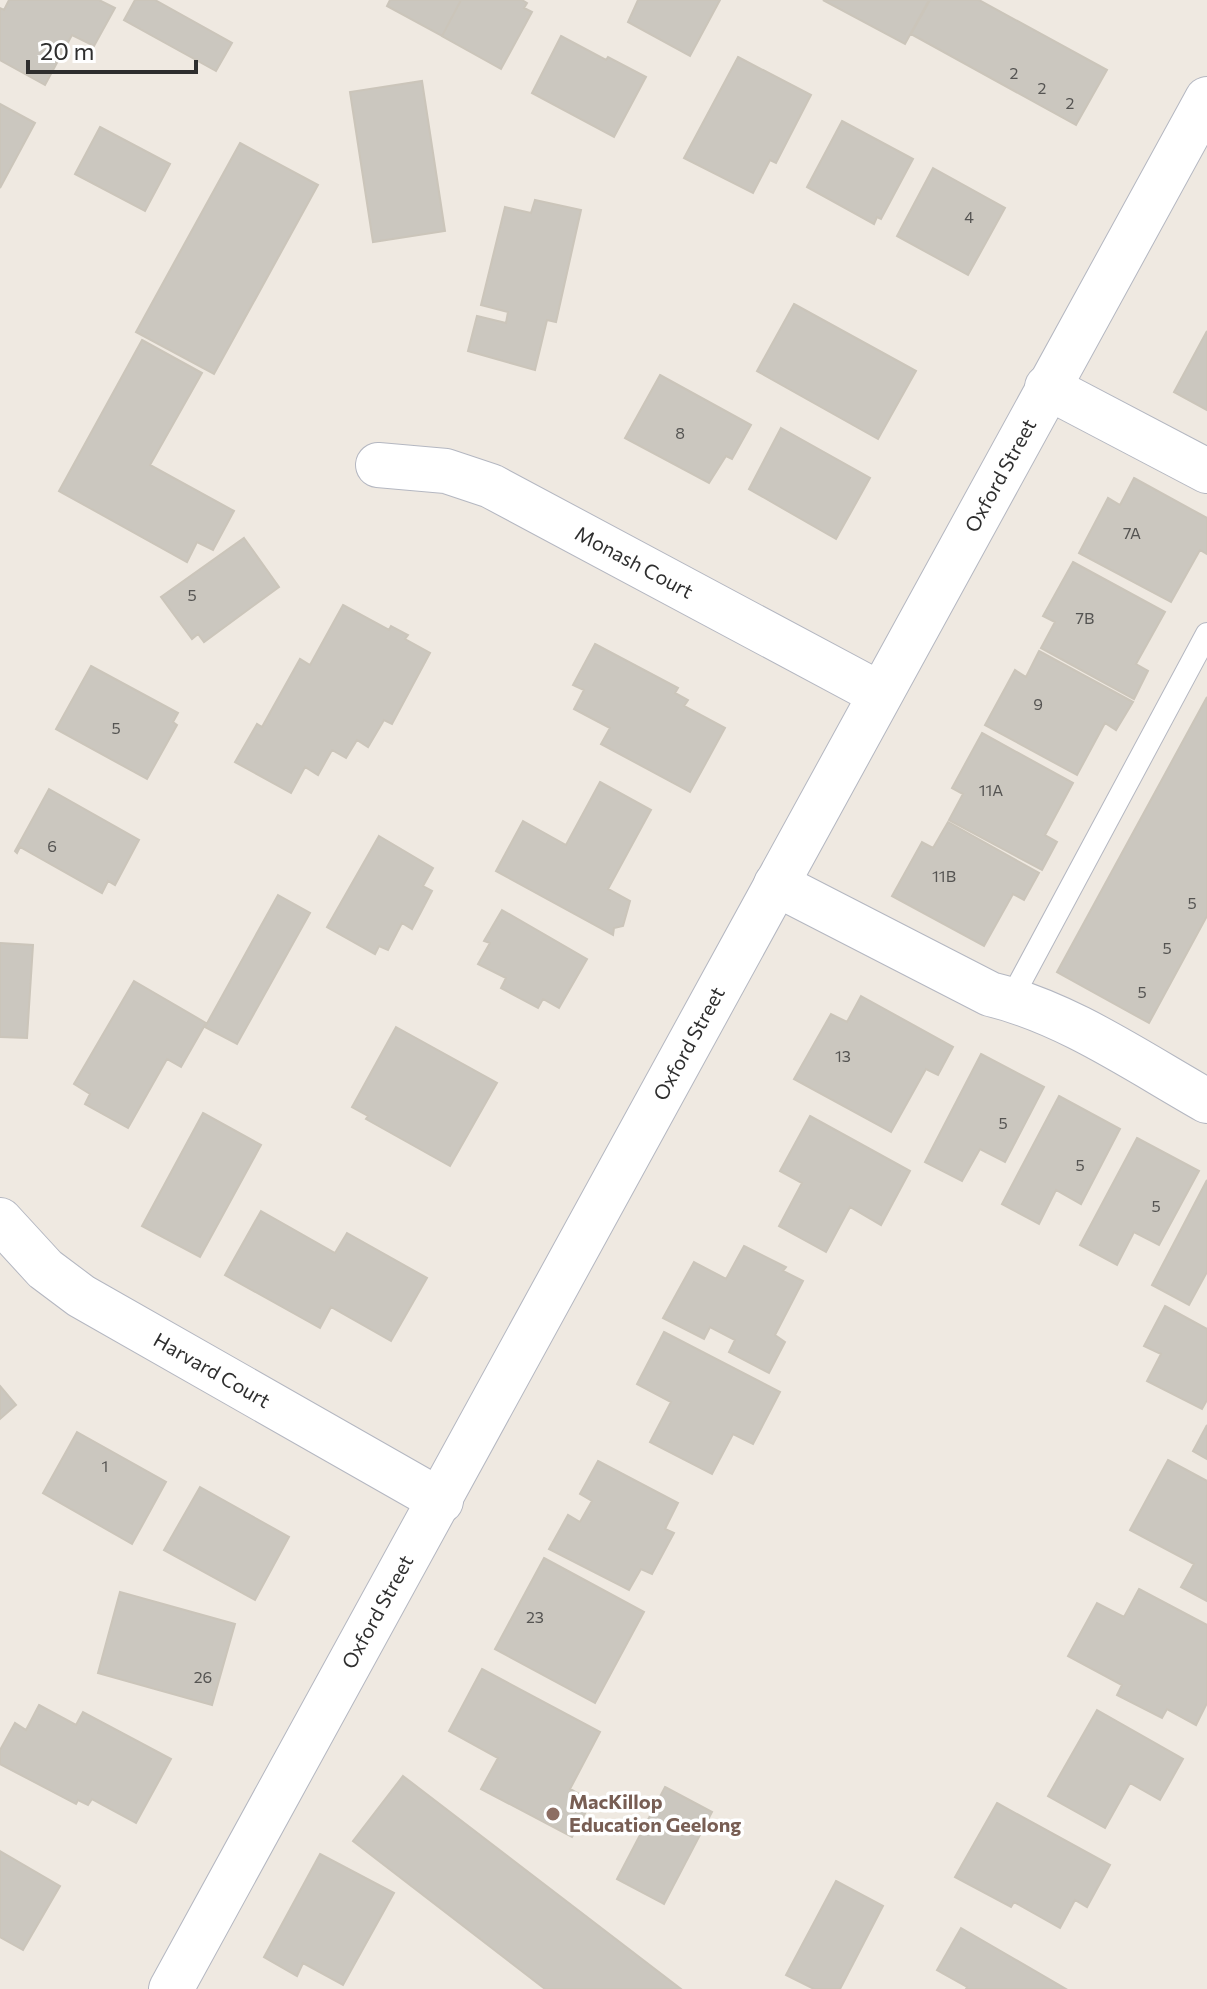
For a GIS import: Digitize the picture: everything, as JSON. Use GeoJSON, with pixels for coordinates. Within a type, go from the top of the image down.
{"type":"FeatureCollection","features":[{"type":"Feature","properties":{"kind":"street","name":"Oxford Street"},"geometry":{"type":"LineString","coordinates":[[171,1989],[1207,99]]}},
{"type":"Feature","properties":{"kind":"street"},"geometry":{"type":"LineString","coordinates":[[1047,387],[1207,471]]}},
{"type":"Feature","properties":{"kind":"street","name":"Monash Court"},"geometry":{"type":"LineString","coordinates":[[378,465],[446,471],[491,486],[880,694]]}},
{"type":"Feature","properties":{"kind":"street"},"geometry":{"type":"LineString","coordinates":[[776,884],[990,994],[1060,1019],[1207,1101]]}},
{"type":"Feature","properties":{"kind":"street","name":"Harvard Court"},"geometry":{"type":"LineString","coordinates":[[0,1220],[45,1269],[81,1296],[441,1501]]}},
{"type":"Feature","properties":{"kind":"lane"},"geometry":{"type":"LineString","coordinates":[[1011,999],[1207,634]]}},
{"type":"Feature","properties":{"kind":"building"},"geometry":{"type":"Polygon","coordinates":[[[9,0],[99,0],[115,8],[94,46],[72,35],[45,85],[0,60],[0,8],[4,10],[9,0]]]}},
{"type":"Feature","properties":{"kind":"building"},"geometry":{"type":"Polygon","coordinates":[[[135,0],[155,0],[232,43],[216,71],[124,20],[135,0]]]}},
{"type":"Feature","properties":{"kind":"building"},"geometry":{"type":"Polygon","coordinates":[[[390,0],[461,0],[442,36],[387,6],[390,0]]]}},
{"type":"Feature","properties":{"kind":"building"},"geometry":{"type":"Polygon","coordinates":[[[461,0],[522,0],[527,3],[524,8],[532,12],[501,69],[442,36],[461,0]]]}},
{"type":"Feature","properties":{"kind":"building"},"geometry":{"type":"Polygon","coordinates":[[[638,0],[720,0],[690,56],[628,22],[638,0]]]}},
{"type":"Feature","properties":{"kind":"building"},"geometry":{"type":"Polygon","coordinates":[[[823,0],[929,0],[905,44],[823,0]]]}},
{"type":"Feature","properties":{"kind":"building"},"geometry":{"type":"Polygon","coordinates":[[[930,0],[979,0],[1107,70],[1076,125],[911,34],[930,0]]]}},
{"type":"Feature","properties":{"kind":"building"},"geometry":{"type":"Polygon","coordinates":[[[561,36],[646,77],[614,137],[532,93],[561,36]]]}},
{"type":"Feature","properties":{"kind":"building"},"geometry":{"type":"Polygon","coordinates":[[[738,57],[811,95],[776,163],[770,160],[753,193],[684,158],[738,57]]]}},
{"type":"Feature","properties":{"kind":"building"},"geometry":{"type":"Polygon","coordinates":[[[422,81],[445,231],[373,242],[350,92],[422,81]]]}},
{"type":"Feature","properties":{"kind":"building"},"geometry":{"type":"Polygon","coordinates":[[[0,104],[35,123],[0,188],[0,104]]]}},
{"type":"Feature","properties":{"kind":"building"},"geometry":{"type":"Polygon","coordinates":[[[842,121],[913,159],[881,219],[877,217],[874,224],[807,187],[842,121]]]}},
{"type":"Feature","properties":{"kind":"building"},"geometry":{"type":"Polygon","coordinates":[[[100,127],[170,164],[145,211],[75,174],[100,127]]]}},
{"type":"Feature","properties":{"kind":"building"},"geometry":{"type":"Polygon","coordinates":[[[240,143],[318,185],[214,374],[136,332],[240,143]]]}},
{"type":"Feature","properties":{"kind":"building"},"geometry":{"type":"Polygon","coordinates":[[[933,168],[1005,208],[968,275],[897,236],[933,168]]]}},
{"type":"Feature","properties":{"kind":"building"},"geometry":{"type":"Polygon","coordinates":[[[535,200],[581,210],[556,322],[547,320],[535,370],[468,351],[477,316],[506,323],[508,312],[481,305],[505,207],[531,213],[535,200]]]}},
{"type":"Feature","properties":{"kind":"building"},"geometry":{"type":"Polygon","coordinates":[[[794,304],[916,371],[878,439],[757,371],[794,304]]]}},
{"type":"Feature","properties":{"kind":"building"},"geometry":{"type":"Polygon","coordinates":[[[1207,331],[1207,410],[1174,392],[1207,331]]]}},
{"type":"Feature","properties":{"kind":"building"},"geometry":{"type":"Polygon","coordinates":[[[142,340],[202,373],[150,465],[234,511],[213,550],[197,542],[187,562],[59,491],[142,340]]]}},
{"type":"Feature","properties":{"kind":"building"},"geometry":{"type":"Polygon","coordinates":[[[660,375],[751,425],[732,459],[726,456],[709,483],[625,438],[660,375]]]}},
{"type":"Feature","properties":{"kind":"building"},"geometry":{"type":"Polygon","coordinates":[[[781,428],[870,478],[836,539],[749,489],[781,428]]]}},
{"type":"Feature","properties":{"kind":"building"},"geometry":{"type":"Polygon","coordinates":[[[1134,478],[1207,518],[1207,554],[1200,550],[1171,602],[1079,553],[1108,498],[1120,505],[1134,478]]]}},
{"type":"Feature","properties":{"kind":"building"},"geometry":{"type":"Polygon","coordinates":[[[244,538],[279,587],[204,642],[198,634],[192,639],[161,597],[244,538]]]}},
{"type":"Feature","properties":{"kind":"building"},"geometry":{"type":"Polygon","coordinates":[[[1073,562],[1165,612],[1136,664],[1148,671],[1134,699],[1041,648],[1055,622],[1043,616],[1073,562]]]}},
{"type":"Feature","properties":{"kind":"building"},"geometry":{"type":"Polygon","coordinates":[[[343,605],[389,630],[391,626],[408,635],[405,639],[430,653],[392,724],[384,720],[368,747],[357,740],[346,758],[332,750],[318,775],[305,767],[291,793],[235,762],[257,724],[262,727],[300,659],[310,665],[343,605]]]}},
{"type":"Feature","properties":{"kind":"building"},"geometry":{"type":"Polygon","coordinates":[[[595,644],[678,688],[675,693],[688,700],[684,706],[725,728],[690,792],[601,744],[610,728],[574,709],[584,690],[573,685],[595,644]]]}},
{"type":"Feature","properties":{"kind":"building"},"geometry":{"type":"Polygon","coordinates":[[[1039,651],[1133,702],[1116,730],[1105,723],[1077,775],[985,725],[1015,670],[1026,677],[1039,651]]]}},
{"type":"Feature","properties":{"kind":"building"},"geometry":{"type":"Polygon","coordinates":[[[91,666],[178,713],[173,722],[177,725],[147,779],[56,729],[91,666]]]}},
{"type":"Feature","properties":{"kind":"building"},"geometry":{"type":"Polygon","coordinates":[[[1207,697],[1207,916],[1149,1023],[1057,972],[1207,697]]]}},
{"type":"Feature","properties":{"kind":"building"},"geometry":{"type":"Polygon","coordinates":[[[982,733],[1073,783],[1045,835],[1057,842],[1042,870],[949,820],[963,794],[952,788],[982,733]]]}},
{"type":"Feature","properties":{"kind":"building"},"geometry":{"type":"Polygon","coordinates":[[[600,782],[651,810],[608,889],[630,901],[623,926],[614,928],[613,935],[496,871],[523,821],[566,845],[600,782]]]}},
{"type":"Feature","properties":{"kind":"building"},"geometry":{"type":"Polygon","coordinates":[[[49,789],[139,840],[115,885],[108,881],[102,893],[20,847],[17,853],[15,851],[49,789]]]}},
{"type":"Feature","properties":{"kind":"building"},"geometry":{"type":"Polygon","coordinates":[[[948,822],[1039,873],[1024,900],[1013,894],[984,946],[892,896],[922,842],[933,848],[948,822]]]}},
{"type":"Feature","properties":{"kind":"building"},"geometry":{"type":"Polygon","coordinates":[[[379,836],[433,868],[423,886],[432,891],[412,929],[402,923],[388,950],[379,946],[375,954],[327,927],[379,836]]]}},
{"type":"Feature","properties":{"kind":"building"},"geometry":{"type":"Polygon","coordinates":[[[278,895],[310,913],[237,1044],[205,1027],[278,895]]]}},
{"type":"Feature","properties":{"kind":"building"},"geometry":{"type":"Polygon","coordinates":[[[502,910],[587,959],[559,1008],[543,999],[538,1008],[501,988],[506,978],[478,964],[490,943],[484,941],[502,910]]]}},
{"type":"Feature","properties":{"kind":"building"},"geometry":{"type":"Polygon","coordinates":[[[0,943],[33,945],[27,1038],[0,1037],[0,943]]]}},
{"type":"Feature","properties":{"kind":"building"},"geometry":{"type":"Polygon","coordinates":[[[134,981],[206,1023],[181,1067],[167,1059],[128,1128],[85,1104],[90,1094],[74,1084],[134,981]]]}},
{"type":"Feature","properties":{"kind":"building"},"geometry":{"type":"Polygon","coordinates":[[[861,996],[953,1047],[938,1075],[926,1069],[891,1132],[794,1079],[831,1014],[847,1022],[861,996]]]}},
{"type":"Feature","properties":{"kind":"building"},"geometry":{"type":"Polygon","coordinates":[[[396,1027],[497,1083],[450,1166],[366,1119],[368,1116],[352,1107],[396,1027]]]}},
{"type":"Feature","properties":{"kind":"building"},"geometry":{"type":"Polygon","coordinates":[[[981,1054],[1044,1087],[1005,1162],[980,1149],[962,1181],[925,1162],[981,1054]]]}},
{"type":"Feature","properties":{"kind":"building"},"geometry":{"type":"Polygon","coordinates":[[[1059,1096],[1120,1129],[1081,1204],[1056,1190],[1039,1224],[1002,1204],[1059,1096]]]}},
{"type":"Feature","properties":{"kind":"building"},"geometry":{"type":"Polygon","coordinates":[[[203,1113],[261,1145],[200,1257],[142,1226],[203,1113]]]}},
{"type":"Feature","properties":{"kind":"building"},"geometry":{"type":"Polygon","coordinates":[[[810,1116],[910,1171],[881,1225],[850,1207],[826,1252],[779,1226],[802,1183],[780,1171],[810,1116]]]}},
{"type":"Feature","properties":{"kind":"building"},"geometry":{"type":"Polygon","coordinates":[[[1137,1138],[1199,1171],[1159,1245],[1134,1232],[1117,1265],[1080,1245],[1137,1138]]]}},
{"type":"Feature","properties":{"kind":"building"},"geometry":{"type":"Polygon","coordinates":[[[1207,1180],[1207,1272],[1189,1305],[1152,1285],[1207,1180]]]}},
{"type":"Feature","properties":{"kind":"building"},"geometry":{"type":"Polygon","coordinates":[[[261,1211],[335,1253],[347,1233],[427,1278],[391,1341],[331,1307],[320,1328],[225,1275],[261,1211]]]}},
{"type":"Feature","properties":{"kind":"building"},"geometry":{"type":"Polygon","coordinates":[[[744,1246],[786,1267],[783,1271],[803,1281],[775,1335],[785,1342],[769,1373],[729,1352],[735,1340],[710,1327],[704,1339],[663,1318],[694,1262],[726,1279],[744,1246]]]}},
{"type":"Feature","properties":{"kind":"building"},"geometry":{"type":"Polygon","coordinates":[[[1165,1306],[1207,1329],[1207,1400],[1202,1409],[1147,1381],[1161,1354],[1144,1346],[1165,1306]]]}},
{"type":"Feature","properties":{"kind":"building"},"geometry":{"type":"Polygon","coordinates":[[[664,1332],[780,1392],[753,1444],[733,1434],[712,1474],[650,1442],[671,1402],[637,1384],[664,1332]]]}},
{"type":"Feature","properties":{"kind":"building"},"geometry":{"type":"Polygon","coordinates":[[[0,1386],[16,1405],[0,1419],[0,1386]]]}},
{"type":"Feature","properties":{"kind":"building"},"geometry":{"type":"Polygon","coordinates":[[[1207,1425],[1207,1459],[1193,1451],[1207,1425]]]}},
{"type":"Feature","properties":{"kind":"building"},"geometry":{"type":"Polygon","coordinates":[[[77,1432],[166,1482],[132,1544],[43,1493],[77,1432]]]}},
{"type":"Feature","properties":{"kind":"building"},"geometry":{"type":"Polygon","coordinates":[[[1168,1460],[1207,1481],[1207,1601],[1181,1587],[1194,1564],[1130,1530],[1168,1460]]]}},
{"type":"Feature","properties":{"kind":"building"},"geometry":{"type":"Polygon","coordinates":[[[598,1461],[678,1503],[665,1529],[674,1533],[652,1574],[641,1569],[629,1590],[549,1549],[568,1515],[580,1522],[592,1501],[580,1494],[598,1461]]]}},
{"type":"Feature","properties":{"kind":"building"},"geometry":{"type":"Polygon","coordinates":[[[200,1487],[289,1537],[255,1600],[164,1550],[200,1487]]]}},
{"type":"Feature","properties":{"kind":"building"},"geometry":{"type":"Polygon","coordinates":[[[544,1558],[644,1612],[595,1703],[495,1649],[544,1558]]]}},
{"type":"Feature","properties":{"kind":"building"},"geometry":{"type":"Polygon","coordinates":[[[1139,1589],[1207,1625],[1207,1703],[1196,1725],[1167,1709],[1162,1718],[1117,1695],[1122,1685],[1068,1656],[1097,1603],[1124,1617],[1139,1589]]]}},
{"type":"Feature","properties":{"kind":"building"},"geometry":{"type":"Polygon","coordinates":[[[120,1592],[235,1624],[212,1705],[98,1673],[120,1592]]]}},
{"type":"Feature","properties":{"kind":"building"},"geometry":{"type":"Polygon","coordinates":[[[482,1669],[600,1732],[570,1789],[592,1801],[572,1837],[481,1789],[498,1758],[449,1731],[482,1669]]]}},
{"type":"Feature","properties":{"kind":"building"},"geometry":{"type":"Polygon","coordinates":[[[39,1705],[76,1725],[83,1712],[171,1759],[136,1823],[92,1799],[88,1805],[78,1800],[76,1804],[0,1764],[0,1750],[15,1723],[26,1730],[39,1705]]]}},
{"type":"Feature","properties":{"kind":"building"},"geometry":{"type":"Polygon","coordinates":[[[1097,1710],[1183,1759],[1160,1800],[1130,1783],[1105,1828],[1048,1796],[1097,1710]]]}},
{"type":"Feature","properties":{"kind":"building"},"geometry":{"type":"Polygon","coordinates":[[[403,1776],[681,1989],[545,1989],[353,1841],[403,1776]]]}},
{"type":"Feature","properties":{"kind":"building"},"geometry":{"type":"Polygon","coordinates":[[[665,1787],[712,1812],[664,1904],[617,1879],[665,1787]]]}},
{"type":"Feature","properties":{"kind":"building"},"geometry":{"type":"Polygon","coordinates":[[[997,1803],[1110,1865],[1087,1907],[1075,1900],[1060,1928],[1014,1902],[1011,1907],[955,1877],[997,1803]]]}},
{"type":"Feature","properties":{"kind":"building"},"geometry":{"type":"Polygon","coordinates":[[[0,1851],[60,1886],[23,1950],[0,1937],[0,1851]]]}},
{"type":"Feature","properties":{"kind":"building"},"geometry":{"type":"Polygon","coordinates":[[[320,1854],[394,1893],[343,1985],[303,1963],[297,1976],[264,1957],[320,1854]]]}},
{"type":"Feature","properties":{"kind":"building"},"geometry":{"type":"Polygon","coordinates":[[[836,1881],[883,1906],[840,1989],[814,1989],[786,1975],[836,1881]]]}},
{"type":"Feature","properties":{"kind":"building"},"geometry":{"type":"Polygon","coordinates":[[[961,1928],[1066,1989],[966,1989],[937,1970],[961,1928]]]}},
{"type":"Feature","properties":{"kind":"place","name":"MacKillop Education Geelong"},"geometry":{"type":"Point","coordinates":[553,1814]}}]}
